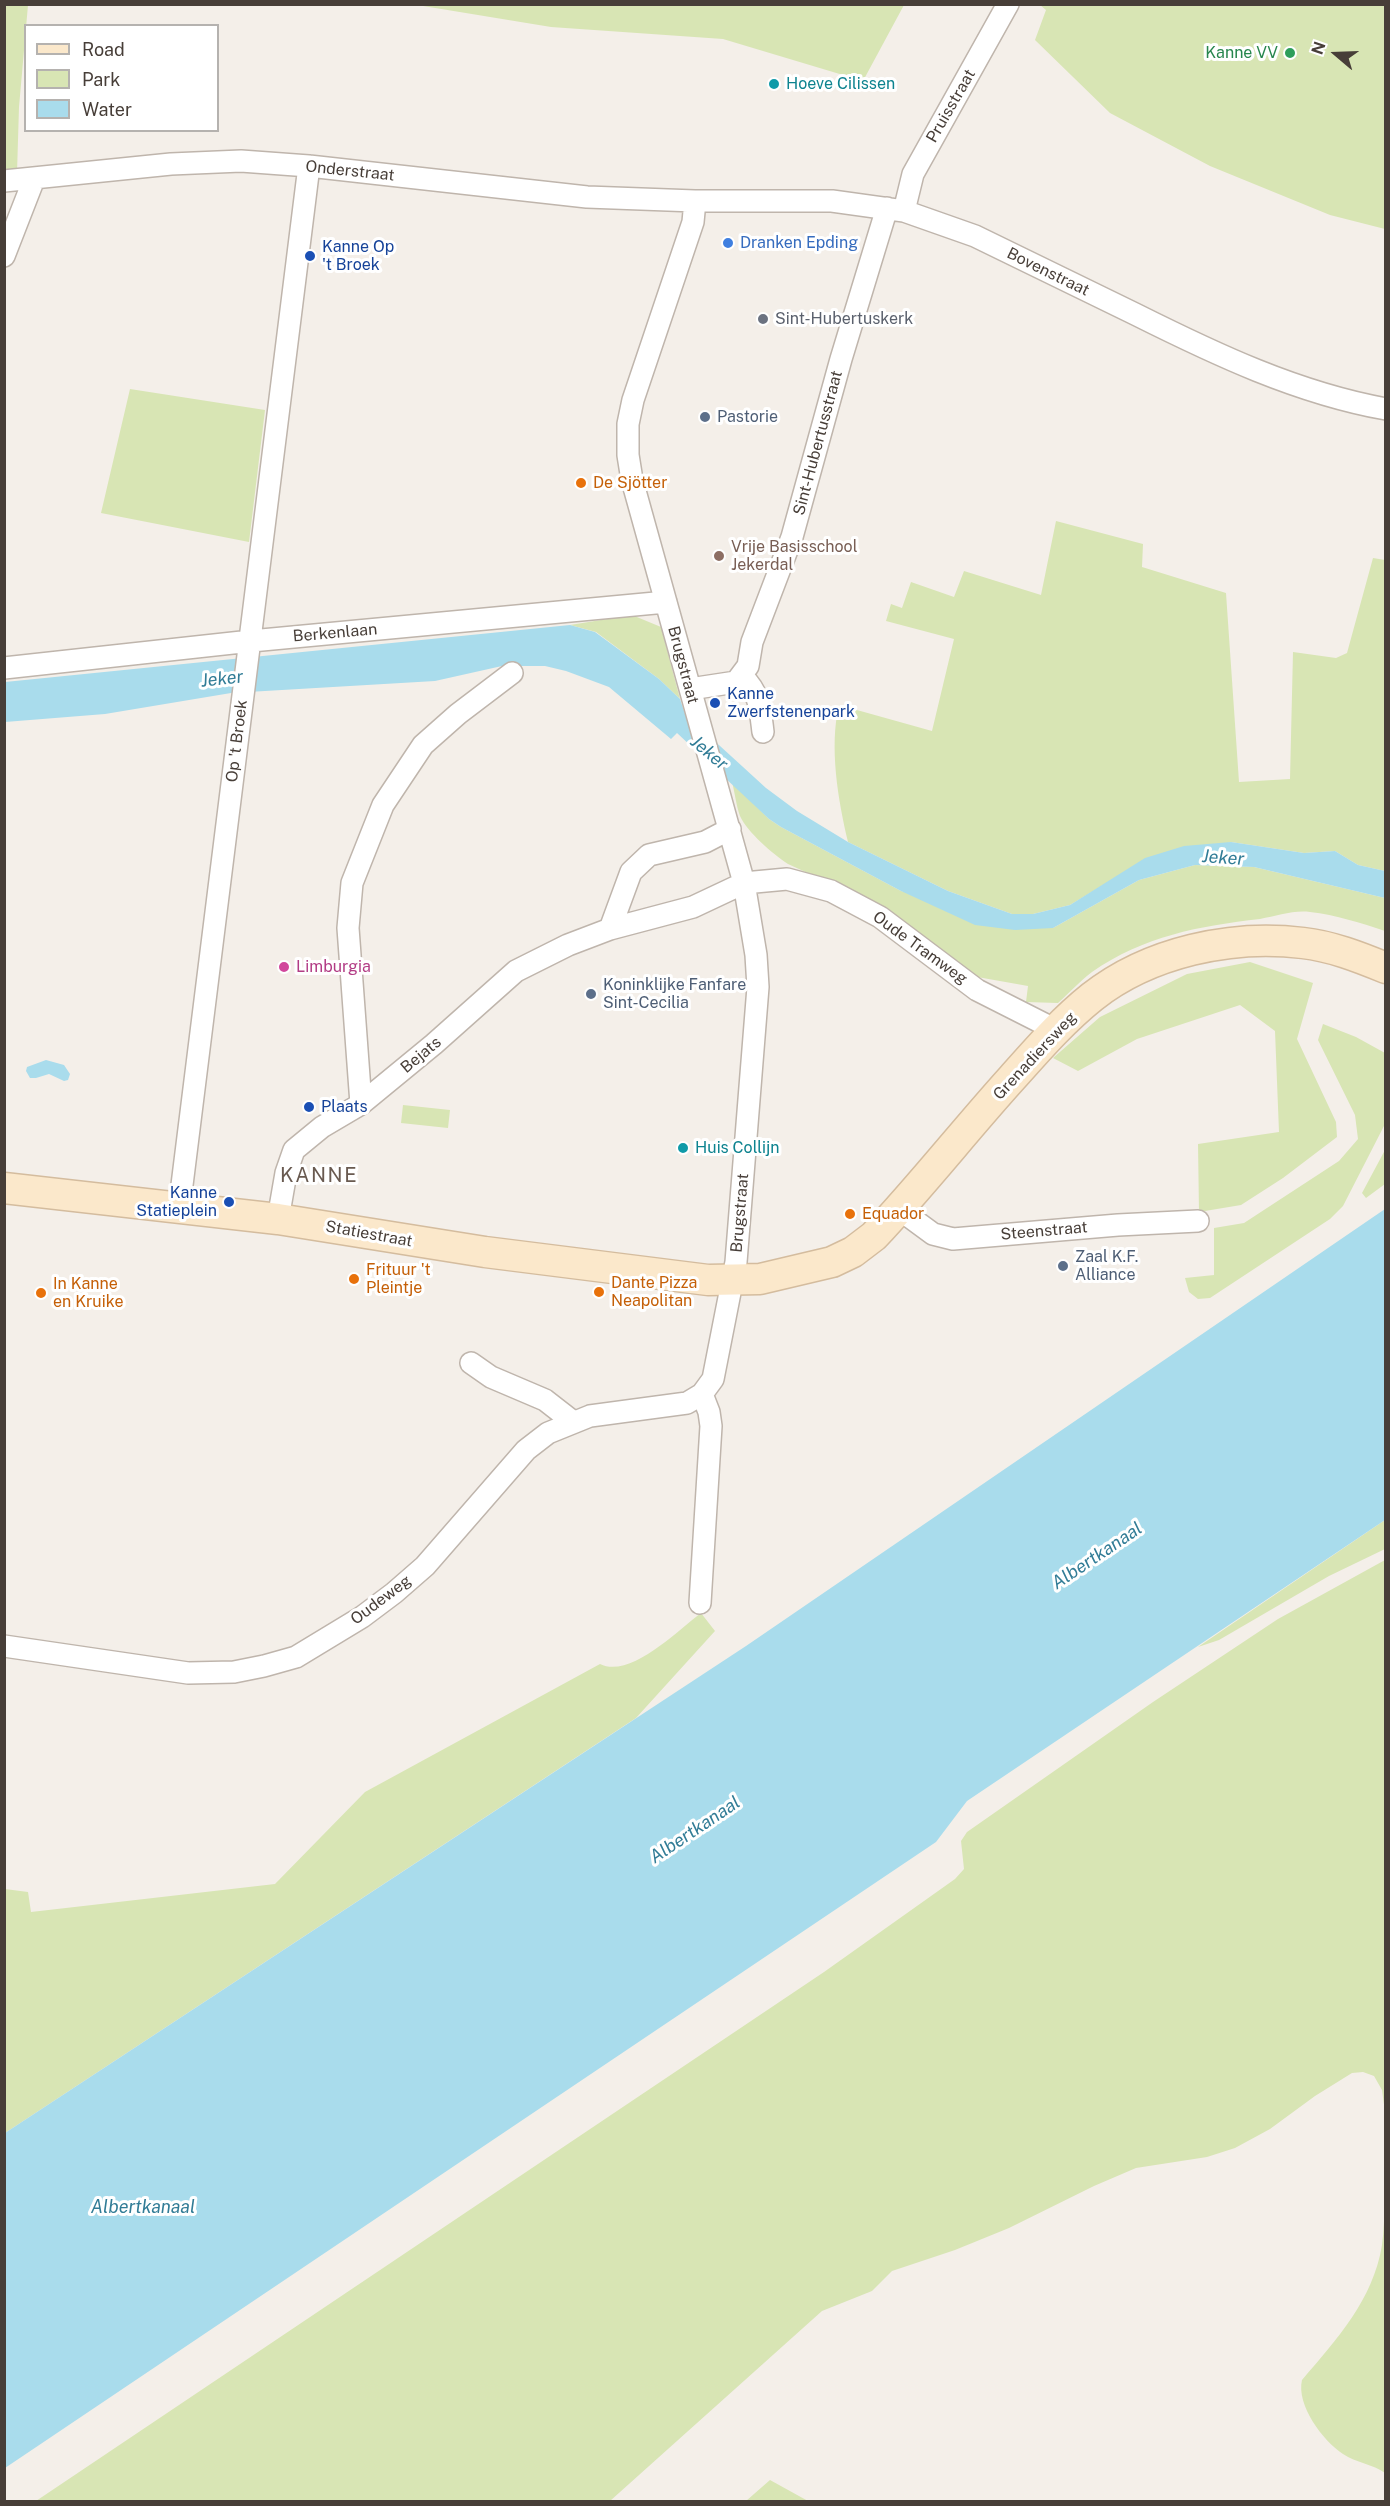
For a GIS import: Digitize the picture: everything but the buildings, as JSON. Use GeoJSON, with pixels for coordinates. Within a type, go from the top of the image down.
{"type":"FeatureCollection","features":[{"type":"Feature","properties":{"kind":"main road","name":"Grenadiersweg"},"geometry":{"type":"LineString","coordinates":[[733,1281],[760,1279],[832,1262],[853,1252],[874,1236],[1056,1030],[1093,996],[1121,978],[1161,959],[1208,946],[1254,940],[1304,943],[1333,949],[1386,968]]}},
{"type":"Feature","properties":{"kind":"main road","name":"Statiestraat"},"geometry":{"type":"LineString","coordinates":[[4,1188],[278,1219],[485,1252],[708,1280],[733,1281]]}},
{"type":"Feature","properties":{"kind":"street","name":"Pruisstraat"},"geometry":{"type":"LineString","coordinates":[[896,209],[913,174],[1008,4]]}},
{"type":"Feature","properties":{"kind":"street","name":"Onderstraat"},"geometry":{"type":"LineString","coordinates":[[4,182],[171,164],[241,161],[309,166],[587,197],[695,201]]}},
{"type":"Feature","properties":{"kind":"street","name":"Op 't Broek"},"geometry":{"type":"LineString","coordinates":[[179,1209],[309,166]]}},
{"type":"Feature","properties":{"kind":"street"},"geometry":{"type":"LineString","coordinates":[[4,256],[34,179]]}},
{"type":"Feature","properties":{"kind":"street","name":"Bovenstraat"},"geometry":{"type":"LineString","coordinates":[[695,201],[832,201],[896,209],[975,236],[1180,337],[1289,384],[1345,402],[1386,409]]}},
{"type":"Feature","properties":{"kind":"street","name":"Brugstraat"},"geometry":{"type":"LineString","coordinates":[[695,201],[693,222],[633,400],[628,424],[628,455],[632,480],[744,884],[756,955],[758,987],[733,1281]]}},
{"type":"Feature","properties":{"kind":"street","name":"Sint-Hubertusstraat"},"geometry":{"type":"LineString","coordinates":[[742,676],[748,666],[752,642],[792,537],[841,359],[896,209]]}},
{"type":"Feature","properties":{"kind":"street","name":"Berkenlaan"},"geometry":{"type":"LineString","coordinates":[[4,668],[250,647],[666,602]]}},
{"type":"Feature","properties":{"kind":"street"},"geometry":{"type":"LineString","coordinates":[[361,1104],[348,928],[352,882],[383,805],[423,745],[458,714],[512,673]]}},
{"type":"Feature","properties":{"kind":"street"},"geometry":{"type":"LineString","coordinates":[[690,689],[736,682],[742,676],[754,687],[759,702],[763,732]]}},
{"type":"Feature","properties":{"kind":"street"},"geometry":{"type":"LineString","coordinates":[[610,929],[632,873],[649,855],[705,842],[730,830]]}},
{"type":"Feature","properties":{"kind":"street","name":"Oude Tramweg"},"geometry":{"type":"LineString","coordinates":[[744,884],[787,879],[831,891],[880,917],[976,990],[1056,1030]]}},
{"type":"Feature","properties":{"kind":"street","name":"Bejats"},"geometry":{"type":"LineString","coordinates":[[278,1219],[286,1173],[294,1150],[322,1127],[361,1104],[434,1044],[516,970],[568,945],[610,929],[693,907],[744,884]]}},
{"type":"Feature","properties":{"kind":"street","name":"Steenstraat"},"geometry":{"type":"LineString","coordinates":[[898,1209],[933,1234],[953,1239],[1188,1221]]}},
{"type":"Feature","properties":{"kind":"street"},"geometry":{"type":"LineString","coordinates":[[700,1603],[711,1426],[710,1412],[702,1394],[713,1379],[733,1281]]}},
{"type":"Feature","properties":{"kind":"street"},"geometry":{"type":"LineString","coordinates":[[471,1363],[491,1377],[544,1400],[572,1421]]}},
{"type":"Feature","properties":{"kind":"street","name":"Oudeweg"},"geometry":{"type":"LineString","coordinates":[[4,1646],[188,1672],[234,1672],[296,1657],[362,1617],[425,1566],[526,1450],[548,1433],[572,1421],[590,1416],[687,1402],[702,1394]]}},
{"type":"Feature","properties":{"kind":"green space"},"geometry":{"type":"Polygon","coordinates":[[[904,4],[863,81],[723,39],[551,27],[417,5],[904,4]]]}},
{"type":"Feature","properties":{"kind":"green space"},"geometry":{"type":"Polygon","coordinates":[[[4,5],[28,5],[26,24],[24,24],[17,173],[4,174],[4,5]]]}},
{"type":"Feature","properties":{"kind":"green space"},"geometry":{"type":"Polygon","coordinates":[[[1040,5],[1385,5],[1385,229],[1330,215],[1210,166],[1110,113],[1035,40],[1046,10],[1040,5]]]}},
{"type":"Feature","properties":{"kind":"green space"},"geometry":{"type":"Polygon","coordinates":[[[130,389],[265,410],[249,542],[101,513],[130,389]]]}},
{"type":"Feature","properties":{"kind":"green space"},"geometry":{"type":"Polygon","coordinates":[[[1056,521],[1143,544],[1142,567],[1226,593],[1239,782],[1290,779],[1293,652],[1336,658],[1347,653],[1373,558],[1385,560],[1385,871],[1358,865],[1335,851],[1304,853],[1231,842],[1105,884],[1070,905],[1033,914],[1012,914],[948,891],[848,842],[836,774],[835,738],[839,705],[932,731],[954,639],[886,621],[891,604],[902,608],[911,582],[954,597],[964,571],[1041,595],[1056,521]]]}},
{"type":"Feature","properties":{"kind":"green space"},"geometry":{"type":"Polygon","coordinates":[[[632,615],[661,627],[680,699],[659,679],[596,632],[570,625],[632,615]]]}},
{"type":"Feature","properties":{"kind":"green space"},"geometry":{"type":"Polygon","coordinates":[[[732,782],[769,819],[781,827],[901,891],[1053,928],[1139,880],[1195,865],[1254,867],[1385,898],[1385,931],[1339,917],[1304,912],[1194,929],[1152,941],[1112,960],[1092,972],[1058,1003],[1026,1002],[1028,986],[966,975],[860,897],[782,860],[743,822],[732,782]]]}},
{"type":"Feature","properties":{"kind":"green space"},"geometry":{"type":"Polygon","coordinates":[[[1250,962],[1313,983],[1297,1039],[1336,1122],[1337,1137],[1283,1178],[1241,1205],[1199,1212],[1198,1144],[1279,1132],[1275,1031],[1240,1005],[1137,1039],[1078,1071],[1053,1058],[1100,1017],[1187,974],[1250,962]]]}},
{"type":"Feature","properties":{"kind":"green space"},"geometry":{"type":"Polygon","coordinates":[[[1323,1024],[1356,1037],[1385,1053],[1385,1124],[1343,1206],[1330,1219],[1210,1298],[1198,1299],[1189,1292],[1185,1278],[1214,1275],[1214,1228],[1244,1223],[1339,1161],[1358,1139],[1355,1115],[1318,1040],[1323,1024]]]}},
{"type":"Feature","properties":{"kind":"green space"},"geometry":{"type":"Polygon","coordinates":[[[403,1105],[450,1110],[448,1128],[401,1123],[403,1105]]]}},
{"type":"Feature","properties":{"kind":"green space"},"geometry":{"type":"Polygon","coordinates":[[[1385,1150],[1385,1184],[1366,1198],[1362,1193],[1385,1150]]]}},
{"type":"Feature","properties":{"kind":"green space"},"geometry":{"type":"Polygon","coordinates":[[[1385,1520],[1385,1549],[1329,1576],[1219,1640],[1198,1647],[1385,1520]]]}},
{"type":"Feature","properties":{"kind":"green space"},"geometry":{"type":"Polygon","coordinates":[[[1385,1560],[1385,2112],[1382,2090],[1374,2076],[1363,2072],[1352,2073],[1315,2096],[1270,2129],[1235,2148],[1207,2157],[1136,2168],[1009,2228],[955,2250],[892,2271],[872,2291],[822,2311],[610,2501],[36,2501],[824,1972],[955,1879],[964,1869],[961,1841],[967,1832],[1153,1702],[1278,1619],[1385,1560]]]}},
{"type":"Feature","properties":{"kind":"green space"},"geometry":{"type":"Polygon","coordinates":[[[701,1613],[715,1631],[636,1718],[5,2133],[5,1889],[28,1892],[31,1912],[275,1884],[365,1792],[600,1664],[612,1667],[639,1659],[653,1651],[701,1613]]]}},
{"type":"Feature","properties":{"kind":"green space"},"geometry":{"type":"Polygon","coordinates":[[[1385,2203],[1385,2473],[1348,2457],[1335,2448],[1313,2422],[1301,2390],[1302,2380],[1352,2318],[1371,2284],[1382,2245],[1385,2203]]]}},
{"type":"Feature","properties":{"kind":"green space"},"geometry":{"type":"Polygon","coordinates":[[[770,2480],[808,2501],[746,2501],[770,2480]]]}},
{"type":"Feature","properties":{"kind":"water","name":"Jeker"},"geometry":{"type":"Polygon","coordinates":[[[570,625],[595,632],[659,679],[680,699],[685,714],[766,788],[797,811],[848,842],[948,891],[1012,914],[1033,914],[1070,905],[1145,858],[1184,846],[1231,842],[1304,853],[1335,851],[1358,865],[1385,871],[1385,898],[1254,867],[1195,865],[1139,880],[1053,928],[1015,930],[975,925],[901,891],[781,827],[769,819],[677,733],[671,739],[609,687],[545,666],[502,666],[435,681],[231,693],[105,714],[5,722],[5,682],[570,625]]]}},
{"type":"Feature","properties":{"kind":"water"},"geometry":{"type":"Polygon","coordinates":[[[46,1060],[64,1065],[70,1074],[68,1080],[64,1081],[49,1074],[30,1078],[26,1071],[27,1067],[46,1060]]]}},
{"type":"Feature","properties":{"kind":"water","name":"Albertkanaal"},"geometry":{"type":"Polygon","coordinates":[[[1385,1209],[1385,1520],[967,1801],[936,1842],[5,2468],[5,2133],[746,1646],[1385,1209]]]}},
{"type":"Feature","properties":{"kind":"place","name":"Kanne VV"},"geometry":{"type":"Point","coordinates":[1290,53]}},
{"type":"Feature","properties":{"kind":"place","name":"Hoeve Cilissen"},"geometry":{"type":"Point","coordinates":[774,84]}},
{"type":"Feature","properties":{"kind":"place","name":"Dranken Epding"},"geometry":{"type":"Point","coordinates":[728,243]}},
{"type":"Feature","properties":{"kind":"place","name":"Kanne Op 't Broek"},"geometry":{"type":"Point","coordinates":[310,256]}},
{"type":"Feature","properties":{"kind":"place","name":"Sint-Hubertuskerk"},"geometry":{"type":"Point","coordinates":[763,319]}},
{"type":"Feature","properties":{"kind":"place","name":"Pastorie"},"geometry":{"type":"Point","coordinates":[705,417]}},
{"type":"Feature","properties":{"kind":"place","name":"De Sjötter"},"geometry":{"type":"Point","coordinates":[581,483]}},
{"type":"Feature","properties":{"kind":"place","name":"Vrije Basisschool Jekerdal"},"geometry":{"type":"Point","coordinates":[719,556]}},
{"type":"Feature","properties":{"kind":"place","name":"Kanne Zwerfstenenpark"},"geometry":{"type":"Point","coordinates":[715,703]}},
{"type":"Feature","properties":{"kind":"place","name":"Limburgia"},"geometry":{"type":"Point","coordinates":[284,967]}},
{"type":"Feature","properties":{"kind":"place","name":"Koninklijke Fanfare Sint-Cecilia"},"geometry":{"type":"Point","coordinates":[591,994]}},
{"type":"Feature","properties":{"kind":"place","name":"Plaats"},"geometry":{"type":"Point","coordinates":[309,1107]}},
{"type":"Feature","properties":{"kind":"place","name":"Huis Collijn"},"geometry":{"type":"Point","coordinates":[683,1148]}},
{"type":"Feature","properties":{"kind":"place","name":"Kanne Statieplein"},"geometry":{"type":"Point","coordinates":[229,1202]}},
{"type":"Feature","properties":{"kind":"place","name":"Equador"},"geometry":{"type":"Point","coordinates":[850,1214]}},
{"type":"Feature","properties":{"kind":"place","name":"Zaal K.F. Alliance"},"geometry":{"type":"Point","coordinates":[1063,1266]}},
{"type":"Feature","properties":{"kind":"place","name":"Frituur 't Pleintje"},"geometry":{"type":"Point","coordinates":[354,1279]}},
{"type":"Feature","properties":{"kind":"place","name":"Dante Pizza Neapolitan"},"geometry":{"type":"Point","coordinates":[599,1292]}},
{"type":"Feature","properties":{"kind":"place","name":"In Kanne en Kruike"},"geometry":{"type":"Point","coordinates":[41,1293]}},
{"type":"Feature","properties":{"kind":"district","name":"KANNE"},"geometry":{"type":"Point","coordinates":[319,1176]}}]}
